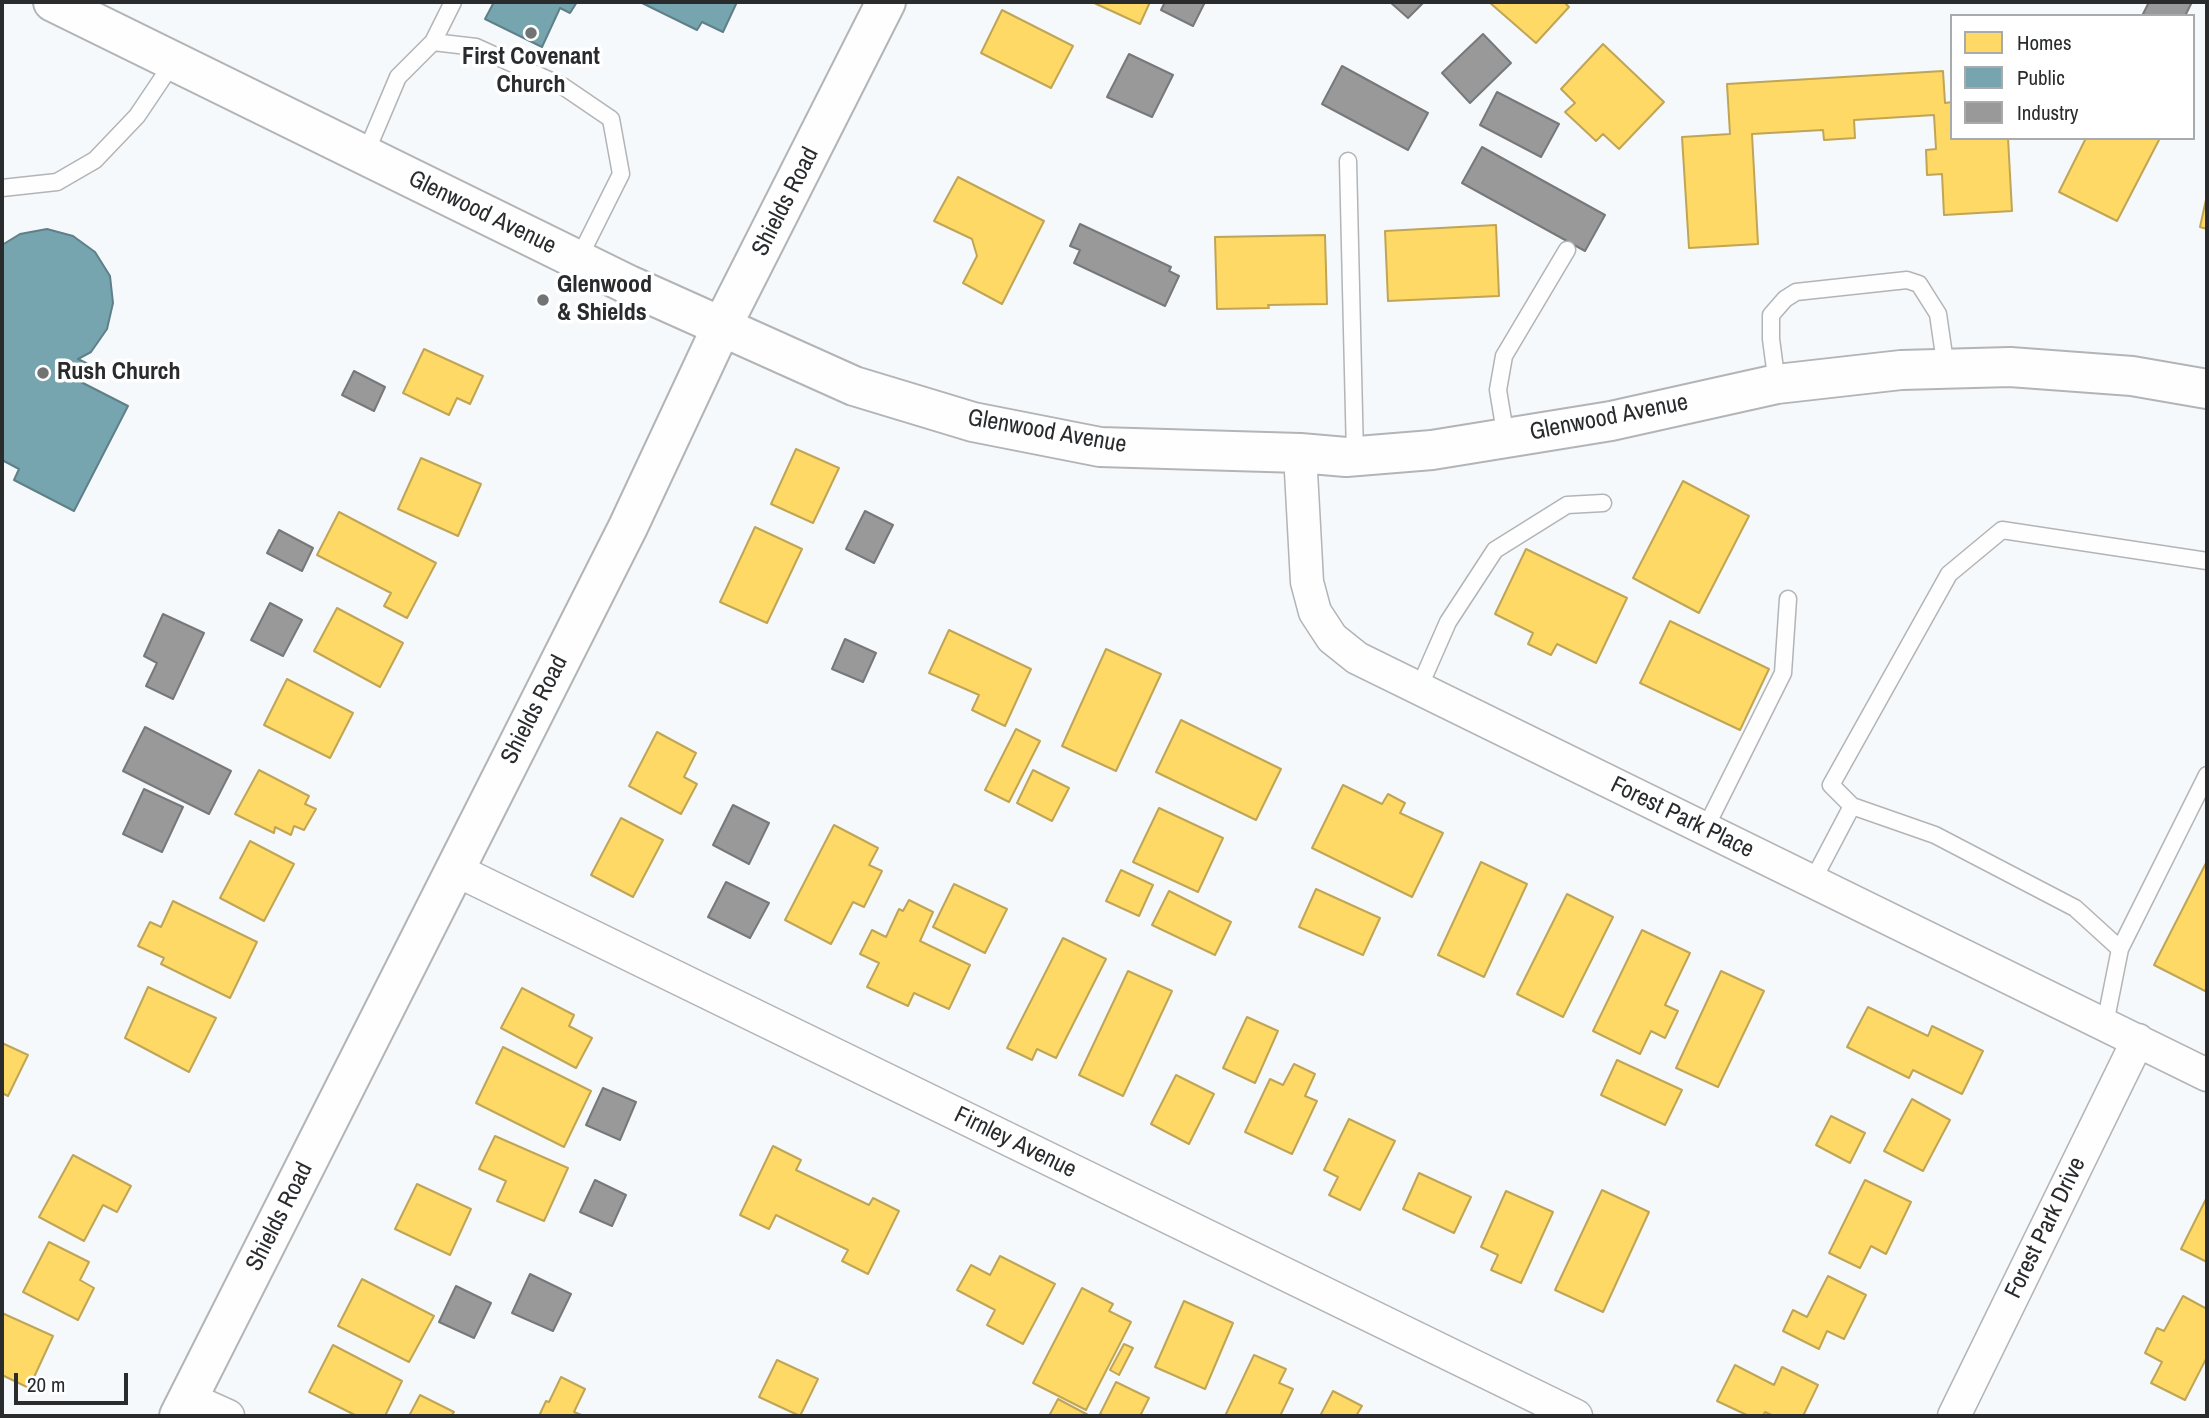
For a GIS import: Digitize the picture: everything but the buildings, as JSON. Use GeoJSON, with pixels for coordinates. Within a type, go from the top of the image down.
{"type":"FeatureCollection","features":[{"type":"Feature","properties":{"kind":"street","name":"Glenwood Avenue"},"geometry":{"type":"LineString","coordinates":[[53,2],[578,260],[854,386],[972,422],[1100,447],[1355,456],[1432,450],[1611,421],[1777,384],[1901,370],[2010,367],[2132,376],[2207,389]]}},
{"type":"Feature","properties":{"kind":"street","name":"Shields Road"},"geometry":{"type":"LineString","coordinates":[[183,1407],[628,527],[722,327],[886,2]]}},
{"type":"Feature","properties":{"kind":"street","name":"Forest Park Place"},"geometry":{"type":"LineString","coordinates":[[1300,453],[1307,582],[1315,612],[1332,638],[1357,657],[2207,1074]]}},
{"type":"Feature","properties":{"kind":"street","name":"Firnley Avenue"},"geometry":{"type":"LineString","coordinates":[[454,869],[1576,1416]]}},
{"type":"Feature","properties":{"kind":"street","name":"Forest Park Drive"},"geometry":{"type":"LineString","coordinates":[[1954,1416],[2138,1040]]}},
{"type":"Feature","properties":{"kind":"street"},"geometry":{"type":"LineString","coordinates":[[183,1407],[228,1416]]}},
{"type":"Feature","properties":{"kind":"lane"},"geometry":{"type":"LineString","coordinates":[[366,155],[398,77],[433,42],[453,2]]}},
{"type":"Feature","properties":{"kind":"lane"},"geometry":{"type":"LineString","coordinates":[[433,42],[476,47],[564,87],[611,119],[621,174],[578,260]]}},
{"type":"Feature","properties":{"kind":"lane"},"geometry":{"type":"LineString","coordinates":[[2,188],[57,182],[95,160],[137,116],[174,61]]}},
{"type":"Feature","properties":{"kind":"lane"},"geometry":{"type":"LineString","coordinates":[[1348,161],[1355,456]]}},
{"type":"Feature","properties":{"kind":"lane"},"geometry":{"type":"LineString","coordinates":[[1506,438],[1498,390],[1504,356],[1567,250]]}},
{"type":"Feature","properties":{"kind":"lane"},"geometry":{"type":"LineString","coordinates":[[1777,384],[1770,339],[1771,315],[1785,299],[1796,292],[1907,281],[1919,284],[1938,314],[1946,369]]}},
{"type":"Feature","properties":{"kind":"lane"},"geometry":{"type":"LineString","coordinates":[[1419,688],[1448,622],[1495,550],[1567,505],[1603,503]]}},
{"type":"Feature","properties":{"kind":"lane"},"geometry":{"type":"LineString","coordinates":[[2120,949],[2075,908],[1935,835],[1852,807],[1831,785],[1950,574],[2002,530],[2207,561]]}},
{"type":"Feature","properties":{"kind":"lane"},"geometry":{"type":"LineString","coordinates":[[1705,829],[1783,673],[1788,599]]}},
{"type":"Feature","properties":{"kind":"lane"},"geometry":{"type":"LineString","coordinates":[[2105,1024],[2120,949],[2207,775]]}},
{"type":"Feature","properties":{"kind":"lane"},"geometry":{"type":"LineString","coordinates":[[1812,882],[1852,807]]}},
{"type":"Feature","properties":{"kind":"place","name":"First Covenant Church"},"geometry":{"type":"Point","coordinates":[531,33]}},
{"type":"Feature","properties":{"kind":"place","name":"Glenwood & Shields"},"geometry":{"type":"Point","coordinates":[543,300]}},
{"type":"Feature","properties":{"kind":"place","name":"Rush Church"},"geometry":{"type":"Point","coordinates":[43,373]}}]}
